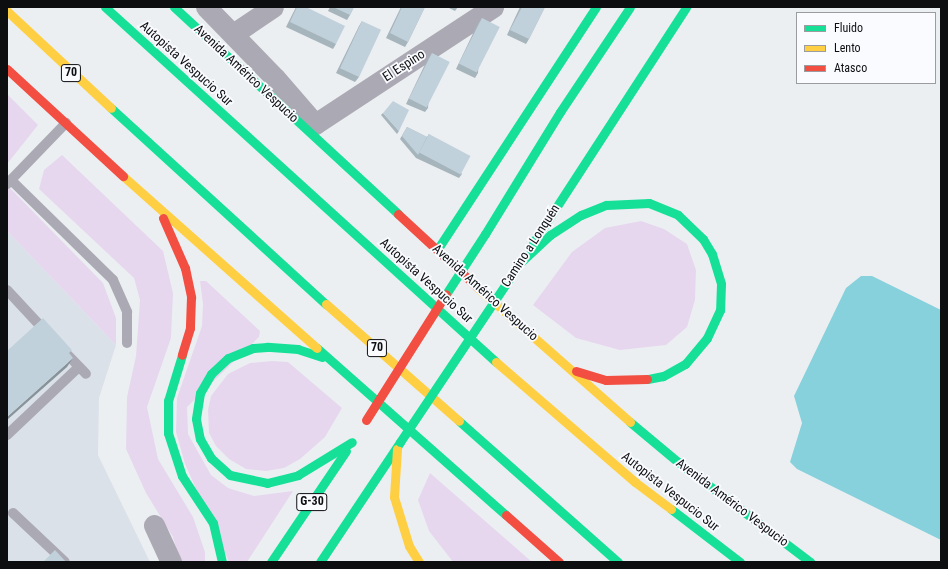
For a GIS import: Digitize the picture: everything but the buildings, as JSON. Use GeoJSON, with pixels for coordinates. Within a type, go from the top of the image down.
{"type":"FeatureCollection","features":[{"type":"Feature","properties":{"kind":"main road","name":"Autopista Vespucio Sur"},"geometry":{"type":"LineString","coordinates":[[104,7],[538,399],[635,482],[740,562]]}},
{"type":"Feature","properties":{"kind":"main road"},"geometry":{"type":"LineString","coordinates":[[121,7],[150,50]]}},
{"type":"Feature","properties":{"kind":"main road","name":"Avenida Américo Vespucio"},"geometry":{"type":"LineString","coordinates":[[174,7],[355,176],[567,367],[678,462],[810,562]]}},
{"type":"Feature","properties":{"kind":"main road"},"geometry":{"type":"LineString","coordinates":[[437,250],[596,7]]}},
{"type":"Feature","properties":{"kind":"main road","name":"G-30"},"geometry":{"type":"LineString","coordinates":[[271,562],[352,442],[485,234],[560,112],[630,7]]}},
{"type":"Feature","properties":{"kind":"main road","name":"Camino a Lonquén"},"geometry":{"type":"LineString","coordinates":[[320,562],[519,264],[686,7]]}},
{"type":"Feature","properties":{"kind":"main road","name":"70"},"geometry":{"type":"LineString","coordinates":[[7,11],[252,239],[618,562]]}},
{"type":"Feature","properties":{"kind":"main road"},"geometry":{"type":"LineString","coordinates":[[7,69],[158,208],[559,562]]}},
{"type":"Feature","properties":{"kind":"main road"},"geometry":{"type":"LineString","coordinates":[[316,124],[355,176]]}},
{"type":"Feature","properties":{"kind":"main road"},"geometry":{"type":"LineString","coordinates":[[519,264],[550,235],[581,215],[606,205],[632,202],[649,203],[678,215],[703,239],[712,254],[721,284],[720,310],[707,338],[685,364],[663,376],[638,381],[606,380],[567,367]]}},
{"type":"Feature","properties":{"kind":"main road"},"geometry":{"type":"LineString","coordinates":[[158,208],[180,255],[191,297],[190,328],[168,401],[168,433],[182,476],[213,523],[222,562]]}},
{"type":"Feature","properties":{"kind":"main road"},"geometry":{"type":"LineString","coordinates":[[328,359],[283,347],[253,348],[228,358],[211,374],[200,393],[196,419],[198,432],[207,452],[221,468],[230,475],[254,482],[281,481],[298,475],[352,442]]}},
{"type":"Feature","properties":{"kind":"main road"},"geometry":{"type":"LineString","coordinates":[[398,444],[394,477],[398,516],[409,546],[420,562]]}},
{"type":"Feature","properties":{"kind":"street","name":"Avenida Américo Vespucio"},"geometry":{"type":"LineString","coordinates":[[206,7],[316,124]]}},
{"type":"Feature","properties":{"kind":"street"},"geometry":{"type":"LineString","coordinates":[[233,34],[273,7]]}},
{"type":"Feature","properties":{"kind":"street","name":"El Espino"},"geometry":{"type":"LineString","coordinates":[[316,124],[493,7]]}},
{"type":"Feature","properties":{"kind":"street"},"geometry":{"type":"LineString","coordinates":[[154,525],[171,562]]}},
{"type":"Feature","properties":{"kind":"lane"},"geometry":{"type":"LineString","coordinates":[[66,124],[9,182],[113,280],[127,312],[127,343]]}},
{"type":"Feature","properties":{"kind":"lane"},"geometry":{"type":"LineString","coordinates":[[7,290],[82,371],[7,435]]}},
{"type":"Feature","properties":{"kind":"lane"},"geometry":{"type":"LineString","coordinates":[[13,513],[65,562]]}},
{"type":"Feature","properties":{"kind":"shaded area"},"geometry":{"type":"Polygon","coordinates":[[[7,94],[38,125],[7,164],[7,94]]]}},
{"type":"Feature","properties":{"kind":"shaded area"},"geometry":{"type":"Polygon","coordinates":[[[62,155],[163,251],[173,293],[171,338],[147,407],[158,459],[193,517],[205,552],[205,562],[180,562],[173,537],[146,493],[126,449],[127,397],[136,356],[140,300],[134,278],[39,189],[44,170],[62,155]]]}},
{"type":"Feature","properties":{"kind":"shaded area"},"geometry":{"type":"Polygon","coordinates":[[[7,185],[103,283],[116,318],[116,345],[7,231],[7,185]]]}},
{"type":"Feature","properties":{"kind":"shaded area"},"geometry":{"type":"Polygon","coordinates":[[[641,221],[664,229],[687,244],[696,270],[695,300],[687,327],[666,345],[620,350],[576,338],[533,305],[572,252],[605,228],[641,221]]]}},
{"type":"Feature","properties":{"kind":"shaded area"},"geometry":{"type":"Polygon","coordinates":[[[7,231],[116,345],[99,398],[98,455],[150,562],[7,562],[7,231]]]}},
{"type":"Feature","properties":{"kind":"shaded area"},"geometry":{"type":"Polygon","coordinates":[[[200,281],[206,281],[260,331],[259,337],[187,407],[188,434],[211,475],[228,488],[254,496],[293,491],[247,562],[229,562],[185,464],[176,432],[177,398],[202,326],[203,304],[200,281]]]}},
{"type":"Feature","properties":{"kind":"shaded area"},"geometry":{"type":"Polygon","coordinates":[[[272,361],[288,362],[342,408],[325,437],[300,459],[284,468],[266,471],[246,469],[229,459],[216,446],[209,433],[208,410],[211,396],[228,374],[250,363],[272,361]]]}},
{"type":"Feature","properties":{"kind":"shaded area"},"geometry":{"type":"Polygon","coordinates":[[[430,473],[532,562],[453,562],[429,531],[418,500],[430,473]]]}},
{"type":"Feature","properties":{"kind":"water"},"geometry":{"type":"Polygon","coordinates":[[[861,276],[872,276],[941,310],[941,540],[797,469],[790,462],[802,423],[794,396],[846,288],[861,276]]]}},
{"type":"Feature","properties":{"kind":"traffic: fast"},"geometry":{"type":"LineString","coordinates":[[105,7],[496,362]]}},
{"type":"Feature","properties":{"kind":"traffic: fast"},"geometry":{"type":"LineString","coordinates":[[174,7],[398,214]]}},
{"type":"Feature","properties":{"kind":"traffic: fast"},"geometry":{"type":"LineString","coordinates":[[437,250],[596,7]]}},
{"type":"Feature","properties":{"kind":"traffic: fast"},"geometry":{"type":"LineString","coordinates":[[485,234],[560,112],[630,7]]}},
{"type":"Feature","properties":{"kind":"traffic: fast"},"geometry":{"type":"LineString","coordinates":[[533,243],[686,7]]}},
{"type":"Feature","properties":{"kind":"traffic: fast"},"geometry":{"type":"LineString","coordinates":[[111,108],[326,304]]}},
{"type":"Feature","properties":{"kind":"traffic: fast"},"geometry":{"type":"LineString","coordinates":[[521,262],[550,235],[581,215],[606,205],[649,203],[678,215],[703,239],[712,254],[721,284],[720,310],[707,338],[685,364],[663,376],[647,379]]}},
{"type":"Feature","properties":{"kind":"traffic: fast"},"geometry":{"type":"LineString","coordinates":[[446,294],[485,234]]}},
{"type":"Feature","properties":{"kind":"traffic: fast"},"geometry":{"type":"LineString","coordinates":[[400,442],[518,266]]}},
{"type":"Feature","properties":{"kind":"traffic: fast"},"geometry":{"type":"LineString","coordinates":[[322,357],[298,349],[267,347],[253,348],[228,358],[211,374],[200,393],[196,419],[200,439],[211,458],[230,475],[267,483],[298,475],[352,442]]}},
{"type":"Feature","properties":{"kind":"traffic: fast"},"geometry":{"type":"LineString","coordinates":[[317,348],[506,515]]}},
{"type":"Feature","properties":{"kind":"traffic: fast"},"geometry":{"type":"LineString","coordinates":[[182,355],[168,401],[168,433],[182,476],[213,523],[222,562]]}},
{"type":"Feature","properties":{"kind":"traffic: fast"},"geometry":{"type":"LineString","coordinates":[[459,421],[618,562]]}},
{"type":"Feature","properties":{"kind":"traffic: fast"},"geometry":{"type":"LineString","coordinates":[[630,422],[678,462],[810,562]]}},
{"type":"Feature","properties":{"kind":"traffic: fast"},"geometry":{"type":"LineString","coordinates":[[320,562],[400,442]]}},
{"type":"Feature","properties":{"kind":"traffic: fast"},"geometry":{"type":"LineString","coordinates":[[271,562],[346,451]]}},
{"type":"Feature","properties":{"kind":"traffic: fast"},"geometry":{"type":"LineString","coordinates":[[671,509],[740,562]]}},
{"type":"Feature","properties":{"kind":"traffic: slow"},"geometry":{"type":"LineString","coordinates":[[7,11],[111,108]]}},
{"type":"Feature","properties":{"kind":"traffic: slow"},"geometry":{"type":"LineString","coordinates":[[123,176],[317,348]]}},
{"type":"Feature","properties":{"kind":"traffic: slow"},"geometry":{"type":"LineString","coordinates":[[477,287],[630,422]]}},
{"type":"Feature","properties":{"kind":"traffic: slow"},"geometry":{"type":"LineString","coordinates":[[326,304],[459,421]]}},
{"type":"Feature","properties":{"kind":"traffic: slow"},"geometry":{"type":"LineString","coordinates":[[496,362],[635,482],[671,509]]}},
{"type":"Feature","properties":{"kind":"traffic: slow"},"geometry":{"type":"LineString","coordinates":[[397,449],[394,497],[409,546],[419,562]]}},
{"type":"Feature","properties":{"kind":"traffic: jam"},"geometry":{"type":"LineString","coordinates":[[7,69],[123,176]]}},
{"type":"Feature","properties":{"kind":"traffic: jam"},"geometry":{"type":"LineString","coordinates":[[398,214],[477,287]]}},
{"type":"Feature","properties":{"kind":"traffic: jam"},"geometry":{"type":"LineString","coordinates":[[163,218],[185,268],[191,297],[190,328],[182,355]]}},
{"type":"Feature","properties":{"kind":"traffic: jam"},"geometry":{"type":"LineString","coordinates":[[366,420],[446,294]]}},
{"type":"Feature","properties":{"kind":"traffic: jam"},"geometry":{"type":"LineString","coordinates":[[576,371],[606,380],[647,379]]}},
{"type":"Feature","properties":{"kind":"traffic: jam"},"geometry":{"type":"LineString","coordinates":[[506,515],[559,562]]}}]}
